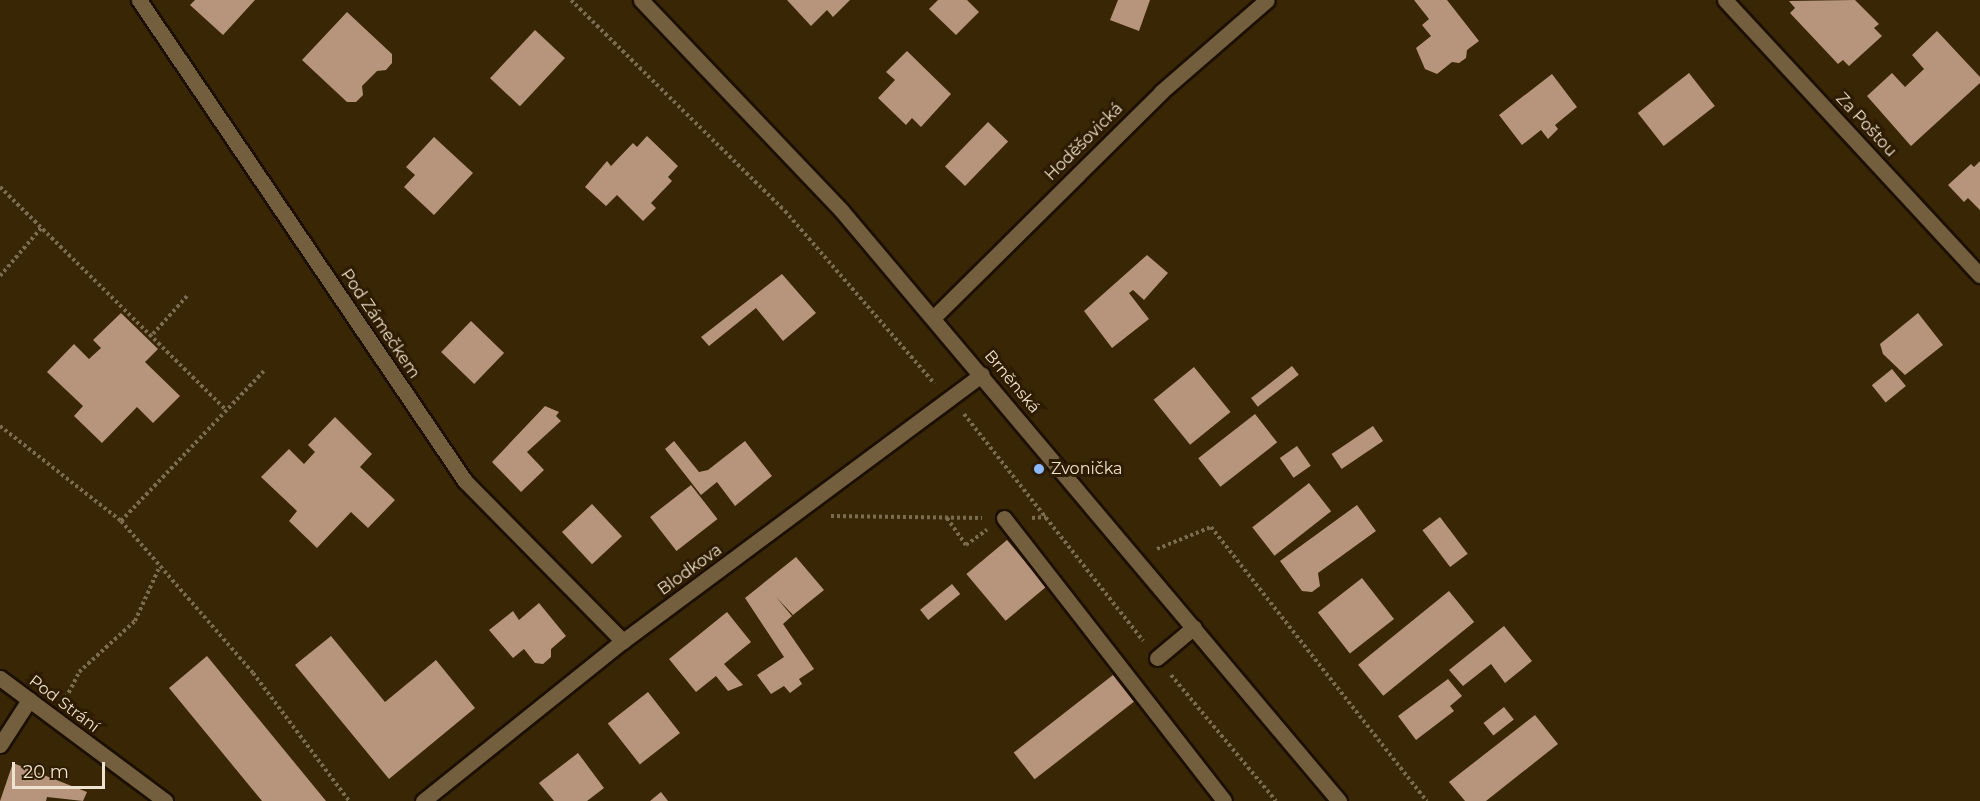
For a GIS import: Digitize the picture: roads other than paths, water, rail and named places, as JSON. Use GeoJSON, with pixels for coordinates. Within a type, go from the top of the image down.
{"type":"FeatureCollection","features":[{"type":"Feature","properties":{"kind":"street","name":"Pod Zámečkem"},"geometry":{"type":"LineString","coordinates":[[139,0],[465,481],[623,641]]}},
{"type":"Feature","properties":{"kind":"street","name":"Brněnská"},"geometry":{"type":"LineString","coordinates":[[641,0],[841,210],[982,374],[1340,801]]}},
{"type":"Feature","properties":{"kind":"street","name":"Hoděšovická"},"geometry":{"type":"LineString","coordinates":[[933,318],[1161,92],[1268,0]]}},
{"type":"Feature","properties":{"kind":"street","name":"Za Poštou"},"geometry":{"type":"LineString","coordinates":[[1725,0],[1980,275]]}},
{"type":"Feature","properties":{"kind":"street","name":"Blodkova"},"geometry":{"type":"LineString","coordinates":[[423,801],[623,641],[982,374]]}},
{"type":"Feature","properties":{"kind":"street"},"geometry":{"type":"LineString","coordinates":[[1004,518],[1224,801]]}},
{"type":"Feature","properties":{"kind":"street"},"geometry":{"type":"LineString","coordinates":[[1157,658],[1194,627]]}},
{"type":"Feature","properties":{"kind":"street","name":"Pod Strání"},"geometry":{"type":"LineString","coordinates":[[0,678],[165,801]]}},
{"type":"Feature","properties":{"kind":"street"},"geometry":{"type":"LineString","coordinates":[[0,745],[29,700]]}},
{"type":"Feature","properties":{"kind":"place","name":"Zvonička"},"geometry":{"type":"Point","coordinates":[1039,469]}}]}
